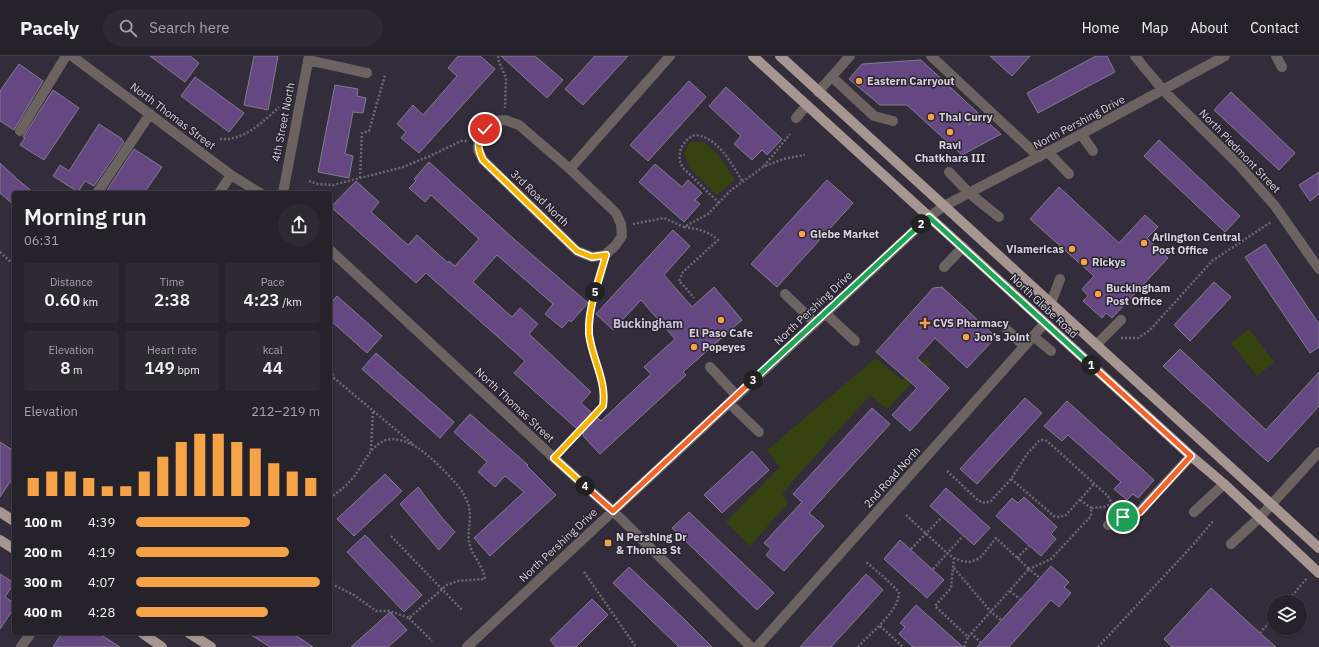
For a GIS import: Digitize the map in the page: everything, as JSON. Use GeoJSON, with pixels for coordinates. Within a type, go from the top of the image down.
{"type":"FeatureCollection","features":[{"type":"Feature","properties":{"kind":"main road","name":"North Glebe Road"},"geometry":{"type":"LineString","coordinates":[[753,56],[1191,456],[1224,484],[1319,573]]}},
{"type":"Feature","properties":{"kind":"main road","name":"North Glebe Road"},"geometry":{"type":"LineString","coordinates":[[780,56],[1319,548]]}},
{"type":"Feature","properties":{"kind":"main road"},"geometry":{"type":"LineString","coordinates":[[806,105],[818,92]]}},
{"type":"Feature","properties":{"kind":"main road"},"geometry":{"type":"LineString","coordinates":[[0,512],[12,520]]}},
{"type":"Feature","properties":{"kind":"main road"},"geometry":{"type":"LineString","coordinates":[[0,540],[12,548]]}},
{"type":"Feature","properties":{"kind":"main road"},"geometry":{"type":"LineString","coordinates":[[145,635],[162,647]]}},
{"type":"Feature","properties":{"kind":"main road"},"geometry":{"type":"LineString","coordinates":[[192,635],[211,647]]}},
{"type":"Feature","properties":{"kind":"street"},"geometry":{"type":"LineString","coordinates":[[20,131],[66,56]]}},
{"type":"Feature","properties":{"kind":"street","name":"North Thomas Street"},"geometry":{"type":"LineString","coordinates":[[72,56],[231,175],[257,191]]}},
{"type":"Feature","properties":{"kind":"street"},"geometry":{"type":"LineString","coordinates":[[570,169],[670,56]]}},
{"type":"Feature","properties":{"kind":"street"},"geometry":{"type":"LineString","coordinates":[[818,92],[850,56]]}},
{"type":"Feature","properties":{"kind":"street"},"geometry":{"type":"LineString","coordinates":[[931,56],[1043,154],[1069,174]]}},
{"type":"Feature","properties":{"kind":"street","name":"North Piedmont Street"},"geometry":{"type":"LineString","coordinates":[[1135,56],[1163,90],[1239,165],[1275,206],[1319,269]]}},
{"type":"Feature","properties":{"kind":"street","name":"North Pershing Drive"},"geometry":{"type":"LineString","coordinates":[[467,647],[929,217],[944,206],[1225,56]]}},
{"type":"Feature","properties":{"kind":"street"},"geometry":{"type":"LineString","coordinates":[[1276,56],[1282,67]]}},
{"type":"Feature","properties":{"kind":"street"},"geometry":{"type":"LineString","coordinates":[[308,58],[367,73]]}},
{"type":"Feature","properties":{"kind":"street","name":"4th Street North"},"geometry":{"type":"LineString","coordinates":[[283,191],[308,58]]}},
{"type":"Feature","properties":{"kind":"street"},"geometry":{"type":"LineString","coordinates":[[832,77],[874,116],[893,121]]}},
{"type":"Feature","properties":{"kind":"street"},"geometry":{"type":"LineString","coordinates":[[796,118],[806,105]]}},
{"type":"Feature","properties":{"kind":"street"},"geometry":{"type":"LineString","coordinates":[[98,191],[150,114]]}},
{"type":"Feature","properties":{"kind":"street","name":"3rd Road North"},"geometry":{"type":"LineString","coordinates":[[505,120],[519,125],[570,169],[616,213],[621,224],[622,236],[606,255],[592,257],[577,251],[483,160],[478,150],[478,141],[485,129],[495,121],[505,120]]}},
{"type":"Feature","properties":{"kind":"street"},"geometry":{"type":"LineString","coordinates":[[1081,134],[1094,151]]}},
{"type":"Feature","properties":{"kind":"street"},"geometry":{"type":"LineString","coordinates":[[949,172],[969,193],[999,217]]}},
{"type":"Feature","properties":{"kind":"street"},"geometry":{"type":"LineString","coordinates":[[220,191],[231,175]]}},
{"type":"Feature","properties":{"kind":"street"},"geometry":{"type":"LineString","coordinates":[[944,267],[963,247]]}},
{"type":"Feature","properties":{"kind":"street","name":"North Thomas Street"},"geometry":{"type":"LineString","coordinates":[[332,252],[613,511],[751,647]]}},
{"type":"Feature","properties":{"kind":"street"},"geometry":{"type":"LineString","coordinates":[[1051,303],[1060,278]]}},
{"type":"Feature","properties":{"kind":"street"},"geometry":{"type":"LineString","coordinates":[[785,294],[815,323]]}},
{"type":"Feature","properties":{"kind":"street"},"geometry":{"type":"LineString","coordinates":[[825,313],[855,341]]}},
{"type":"Feature","properties":{"kind":"street"},"geometry":{"type":"LineString","coordinates":[[1096,344],[1121,320]]}},
{"type":"Feature","properties":{"kind":"street","name":"2nd Road North"},"geometry":{"type":"LineString","coordinates":[[757,647],[1045,323]]}},
{"type":"Feature","properties":{"kind":"street"},"geometry":{"type":"LineString","coordinates":[[1007,330],[1024,346]]}},
{"type":"Feature","properties":{"kind":"street"},"geometry":{"type":"LineString","coordinates":[[1033,336],[1051,351]]}},
{"type":"Feature","properties":{"kind":"street"},"geometry":{"type":"LineString","coordinates":[[710,367],[737,396]]}},
{"type":"Feature","properties":{"kind":"street"},"geometry":{"type":"LineString","coordinates":[[729,403],[759,432]]}},
{"type":"Feature","properties":{"kind":"street"},"geometry":{"type":"LineString","coordinates":[[1231,544],[1272,505],[1319,452]]}},
{"type":"Feature","properties":{"kind":"street"},"geometry":{"type":"LineString","coordinates":[[1108,525],[1123,517],[1140,512],[1191,456]]}},
{"type":"Feature","properties":{"kind":"street"},"geometry":{"type":"LineString","coordinates":[[1194,512],[1224,484]]}},
{"type":"Feature","properties":{"kind":"street"},"geometry":{"type":"LineString","coordinates":[[21,647],[30,635]]}},
{"type":"Feature","properties":{"kind":"path"},"geometry":{"type":"LineString","coordinates":[[498,56],[506,78],[505,110]]}},
{"type":"Feature","properties":{"kind":"path"},"geometry":{"type":"LineString","coordinates":[[360,178],[362,133],[369,131],[386,75]]}},
{"type":"Feature","properties":{"kind":"path"},"geometry":{"type":"LineString","coordinates":[[220,139],[238,137],[251,131],[264,122],[279,107]]}},
{"type":"Feature","properties":{"kind":"path"},"geometry":{"type":"LineString","coordinates":[[684,226],[708,214],[730,191],[763,167],[790,134]]}},
{"type":"Feature","properties":{"kind":"path"},"geometry":{"type":"LineString","coordinates":[[719,203],[680,164],[680,154],[685,141],[695,135],[706,137],[721,150],[743,182]]}},
{"type":"Feature","properties":{"kind":"path"},"geometry":{"type":"LineString","coordinates":[[309,181],[318,184],[333,185],[403,167],[461,141],[469,141]]}},
{"type":"Feature","properties":{"kind":"path"},"geometry":{"type":"LineString","coordinates":[[763,167],[804,155]]}},
{"type":"Feature","properties":{"kind":"path"},"geometry":{"type":"LineString","coordinates":[[1117,338],[1138,338],[1150,330],[1212,261],[1261,228],[1283,216]]}},
{"type":"Feature","properties":{"kind":"path"},"geometry":{"type":"LineString","coordinates":[[633,224],[664,218],[684,226],[712,234],[718,240],[683,272],[679,281],[694,298]]}},
{"type":"Feature","properties":{"kind":"path"},"geometry":{"type":"LineString","coordinates":[[0,252],[12,263]]}},
{"type":"Feature","properties":{"kind":"path"},"geometry":{"type":"LineString","coordinates":[[554,458],[603,406],[604,397],[602,382],[589,335],[589,315],[606,255]]}},
{"type":"Feature","properties":{"kind":"path"},"geometry":{"type":"LineString","coordinates":[[332,372],[334,378],[418,448],[453,480],[463,493],[469,507],[471,520],[469,533],[470,545],[484,571],[485,578],[458,581],[442,588],[409,618]]}},
{"type":"Feature","properties":{"kind":"path"},"geometry":{"type":"LineString","coordinates":[[371,451],[373,411]]}},
{"type":"Feature","properties":{"kind":"path"},"geometry":{"type":"LineString","coordinates":[[332,496],[351,480],[371,451],[380,443],[388,439],[403,441],[418,448]]}},
{"type":"Feature","properties":{"kind":"path"},"geometry":{"type":"LineString","coordinates":[[947,471],[980,501],[985,503],[991,501],[1011,479],[1027,454],[1039,441],[1047,441],[1108,496],[1112,504],[1104,507],[1091,508],[1080,500]]}},
{"type":"Feature","properties":{"kind":"path"},"geometry":{"type":"LineString","coordinates":[[1011,479],[1054,516],[1059,517],[1066,515],[1094,484]]}},
{"type":"Feature","properties":{"kind":"path"},"geometry":{"type":"LineString","coordinates":[[964,647],[971,633],[1030,569],[1051,559],[1091,516],[1091,508]]}},
{"type":"Feature","properties":{"kind":"path"},"geometry":{"type":"LineString","coordinates":[[906,515],[954,558],[969,562],[976,560],[981,557],[996,538],[1040,578]]}},
{"type":"Feature","properties":{"kind":"path"},"geometry":{"type":"LineString","coordinates":[[911,550],[942,517]]}},
{"type":"Feature","properties":{"kind":"path"},"geometry":{"type":"LineString","coordinates":[[1098,647],[1193,545],[1213,521]]}},
{"type":"Feature","properties":{"kind":"path"},"geometry":{"type":"LineString","coordinates":[[391,536],[462,610]]}},
{"type":"Feature","properties":{"kind":"path"},"geometry":{"type":"LineString","coordinates":[[933,569],[963,536]]}},
{"type":"Feature","properties":{"kind":"path"},"geometry":{"type":"LineString","coordinates":[[1017,558],[1029,546]]}},
{"type":"Feature","properties":{"kind":"path"},"geometry":{"type":"LineString","coordinates":[[954,558],[951,588],[935,606],[968,637]]}},
{"type":"Feature","properties":{"kind":"path"},"geometry":{"type":"LineString","coordinates":[[858,647],[864,639],[880,626],[897,604],[899,599],[899,592],[865,561]]}},
{"type":"Feature","properties":{"kind":"path"},"geometry":{"type":"LineString","coordinates":[[954,567],[991,612],[1001,620]]}},
{"type":"Feature","properties":{"kind":"path"},"geometry":{"type":"LineString","coordinates":[[584,572],[636,647]]}},
{"type":"Feature","properties":{"kind":"path"},"geometry":{"type":"LineString","coordinates":[[332,584],[354,595],[376,611],[390,611],[409,618],[432,641]]}},
{"type":"Feature","properties":{"kind":"path"},"geometry":{"type":"LineString","coordinates":[[1010,590],[1020,599]]}},
{"type":"Feature","properties":{"kind":"path"},"geometry":{"type":"LineString","coordinates":[[1293,595],[1296,591]]}},
{"type":"Feature","properties":{"kind":"path"},"geometry":{"type":"LineString","coordinates":[[1260,633],[1267,625]]}},
{"type":"Feature","properties":{"kind":"path"},"geometry":{"type":"LineString","coordinates":[[880,626],[903,647]]}},
{"type":"Feature","properties":{"kind":"path"},"geometry":{"type":"LineString","coordinates":[[971,633],[981,642]]}},
{"type":"Feature","properties":{"kind":"green space"},"geometry":{"type":"Polygon","coordinates":[[[690,142],[704,142],[719,155],[735,180],[717,195],[689,167],[684,154],[690,142]]]}},
{"type":"Feature","properties":{"kind":"green space"},"geometry":{"type":"Polygon","coordinates":[[[1249,329],[1274,362],[1257,376],[1231,343],[1249,329]]]}},
{"type":"Feature","properties":{"kind":"green space"},"geometry":{"type":"Polygon","coordinates":[[[876,358],[902,380],[926,359],[931,363],[887,409],[870,395],[782,493],[788,503],[750,546],[726,522],[780,467],[767,450],[876,358]]]}},
{"type":"Feature","properties":{"kind":"building"},"geometry":{"type":"Polygon","coordinates":[[[150,56],[190,56],[199,63],[185,82],[150,56]]]}},
{"type":"Feature","properties":{"kind":"building"},"geometry":{"type":"Polygon","coordinates":[[[254,56],[278,56],[268,110],[244,105],[254,56]]]}},
{"type":"Feature","properties":{"kind":"building"},"geometry":{"type":"Polygon","coordinates":[[[458,56],[480,56],[495,69],[419,153],[401,138],[406,132],[397,124],[413,105],[423,115],[457,76],[448,68],[458,56]]]}},
{"type":"Feature","properties":{"kind":"building"},"geometry":{"type":"Polygon","coordinates":[[[501,56],[535,56],[563,80],[547,98],[501,56]]]}},
{"type":"Feature","properties":{"kind":"building"},"geometry":{"type":"Polygon","coordinates":[[[595,56],[628,56],[583,105],[565,89],[595,56]]]}},
{"type":"Feature","properties":{"kind":"building"},"geometry":{"type":"Polygon","coordinates":[[[990,56],[1030,56],[1012,76],[990,56]]]}},
{"type":"Feature","properties":{"kind":"building"},"geometry":{"type":"Polygon","coordinates":[[[1096,56],[1107,56],[1115,72],[1038,113],[1027,93],[1096,56]]]}},
{"type":"Feature","properties":{"kind":"building"},"geometry":{"type":"Polygon","coordinates":[[[921,60],[978,113],[968,125],[982,117],[1001,134],[962,155],[907,105],[880,105],[849,79],[862,64],[921,60]]]}},
{"type":"Feature","properties":{"kind":"building"},"geometry":{"type":"Polygon","coordinates":[[[19,64],[43,81],[14,130],[0,121],[0,91],[19,64]]]}},
{"type":"Feature","properties":{"kind":"building"},"geometry":{"type":"Polygon","coordinates":[[[195,77],[244,113],[229,132],[181,96],[195,77]]]}},
{"type":"Feature","properties":{"kind":"building"},"geometry":{"type":"Polygon","coordinates":[[[689,81],[706,97],[648,161],[630,145],[689,81]]]}},
{"type":"Feature","properties":{"kind":"building"},"geometry":{"type":"Polygon","coordinates":[[[335,85],[358,89],[357,96],[366,98],[363,113],[353,112],[345,154],[353,156],[349,178],[318,172],[335,85]]]}},
{"type":"Feature","properties":{"kind":"building"},"geometry":{"type":"Polygon","coordinates":[[[726,87],[782,139],[767,155],[762,150],[752,160],[734,144],[741,136],[709,106],[726,87]]]}},
{"type":"Feature","properties":{"kind":"building"},"geometry":{"type":"Polygon","coordinates":[[[53,90],[79,108],[44,160],[20,145],[25,138],[23,137],[53,90]]]}},
{"type":"Feature","properties":{"kind":"building"},"geometry":{"type":"Polygon","coordinates":[[[1231,92],[1295,153],[1279,170],[1214,110],[1231,92]]]}},
{"type":"Feature","properties":{"kind":"building"},"geometry":{"type":"Polygon","coordinates":[[[99,124],[122,139],[124,142],[94,186],[85,181],[79,191],[76,191],[53,176],[60,165],[69,171],[99,124]]]}},
{"type":"Feature","properties":{"kind":"building"},"geometry":{"type":"Polygon","coordinates":[[[1159,140],[1240,216],[1225,232],[1144,156],[1159,140]]]}},
{"type":"Feature","properties":{"kind":"building"},"geometry":{"type":"Polygon","coordinates":[[[134,149],[162,167],[145,191],[106,191],[134,149]]]}},
{"type":"Feature","properties":{"kind":"building"},"geometry":{"type":"Polygon","coordinates":[[[429,162],[515,240],[588,303],[571,322],[569,320],[562,328],[545,314],[553,304],[497,255],[473,282],[512,317],[520,308],[538,324],[529,334],[591,392],[581,403],[601,421],[651,374],[644,367],[675,339],[641,300],[613,330],[596,314],[673,230],[690,246],[664,275],[692,307],[714,287],[742,320],[683,372],[686,375],[600,454],[583,436],[584,435],[514,373],[525,361],[426,273],[416,283],[332,208],[332,206],[356,181],[379,202],[371,212],[408,245],[417,235],[448,263],[449,261],[455,266],[479,239],[431,195],[425,202],[409,188],[416,181],[414,179],[429,162]]]}},
{"type":"Feature","properties":{"kind":"building"},"geometry":{"type":"Polygon","coordinates":[[[0,163],[32,191],[12,191],[12,203],[0,193],[0,163]]]}},
{"type":"Feature","properties":{"kind":"building"},"geometry":{"type":"Polygon","coordinates":[[[655,164],[682,187],[688,180],[702,193],[695,200],[700,204],[684,222],[639,182],[655,164]]]}},
{"type":"Feature","properties":{"kind":"building"},"geometry":{"type":"Polygon","coordinates":[[[1319,172],[1319,194],[1310,201],[1299,185],[1319,172]]]}},
{"type":"Feature","properties":{"kind":"building","name":"Glebe Market"},"geometry":{"type":"Polygon","coordinates":[[[827,180],[853,203],[777,287],[751,264],[827,180]]]}},
{"type":"Feature","properties":{"kind":"building"},"geometry":{"type":"Polygon","coordinates":[[[1059,187],[1119,243],[1145,215],[1158,227],[1147,238],[1168,258],[1112,318],[1106,313],[1102,318],[1083,301],[1088,296],[1082,289],[1094,276],[1030,219],[1059,187]]]}},
{"type":"Feature","properties":{"kind":"building"},"geometry":{"type":"Polygon","coordinates":[[[1265,244],[1319,324],[1319,347],[1310,353],[1245,257],[1265,244]]]}},
{"type":"Feature","properties":{"kind":"building"},"geometry":{"type":"Polygon","coordinates":[[[1214,282],[1231,297],[1190,341],[1174,325],[1214,282]]]}},
{"type":"Feature","properties":{"kind":"building"},"geometry":{"type":"Polygon","coordinates":[[[942,287],[996,337],[967,368],[935,338],[917,358],[949,388],[910,431],[892,415],[917,388],[876,352],[933,288],[942,287]]]}},
{"type":"Feature","properties":{"kind":"building"},"geometry":{"type":"Polygon","coordinates":[[[337,296],[382,336],[367,353],[332,322],[332,302],[337,296]]]}},
{"type":"Feature","properties":{"kind":"building"},"geometry":{"type":"Polygon","coordinates":[[[1180,349],[1266,430],[1319,372],[1319,406],[1268,462],[1163,366],[1180,349]]]}},
{"type":"Feature","properties":{"kind":"building"},"geometry":{"type":"Polygon","coordinates":[[[376,353],[454,422],[440,438],[362,369],[376,353]]]}},
{"type":"Feature","properties":{"kind":"building"},"geometry":{"type":"Polygon","coordinates":[[[1025,398],[1042,413],[977,484],[960,469],[1025,398]]]}},
{"type":"Feature","properties":{"kind":"building"},"geometry":{"type":"Polygon","coordinates":[[[1067,401],[1154,480],[1138,498],[1133,494],[1127,500],[1114,489],[1121,482],[1068,435],[1062,441],[1044,426],[1067,401]]]}},
{"type":"Feature","properties":{"kind":"building"},"geometry":{"type":"Polygon","coordinates":[[[872,408],[890,424],[809,513],[824,526],[784,571],[766,555],[771,549],[764,543],[802,502],[793,494],[872,408]]]}},
{"type":"Feature","properties":{"kind":"building"},"geometry":{"type":"Polygon","coordinates":[[[470,414],[528,465],[527,466],[556,495],[490,556],[474,538],[524,492],[505,476],[495,487],[478,472],[487,462],[454,432],[470,414]]]}},
{"type":"Feature","properties":{"kind":"building"},"geometry":{"type":"Polygon","coordinates":[[[0,442],[12,450],[12,479],[0,497],[0,442]]]}},
{"type":"Feature","properties":{"kind":"building"},"geometry":{"type":"Polygon","coordinates":[[[752,451],[769,470],[722,513],[704,495],[752,451]]]}},
{"type":"Feature","properties":{"kind":"building"},"geometry":{"type":"Polygon","coordinates":[[[385,474],[402,491],[354,536],[337,519],[385,474]]]}},
{"type":"Feature","properties":{"kind":"building"},"geometry":{"type":"Polygon","coordinates":[[[418,487],[455,532],[439,550],[400,504],[418,487]]]}},
{"type":"Feature","properties":{"kind":"building"},"geometry":{"type":"Polygon","coordinates":[[[946,488],[990,528],[974,545],[930,506],[946,488]]]}},
{"type":"Feature","properties":{"kind":"building"},"geometry":{"type":"Polygon","coordinates":[[[1024,497],[1057,527],[1051,534],[1056,539],[1041,556],[996,516],[1012,498],[1018,503],[1024,497]]]}},
{"type":"Feature","properties":{"kind":"building"},"geometry":{"type":"Polygon","coordinates":[[[689,512],[774,593],[757,610],[672,528],[689,512]]]}},
{"type":"Feature","properties":{"kind":"building"},"geometry":{"type":"Polygon","coordinates":[[[365,535],[422,595],[404,612],[347,552],[365,535]]]}},
{"type":"Feature","properties":{"kind":"building"},"geometry":{"type":"Polygon","coordinates":[[[900,540],[944,580],[927,598],[884,559],[900,540]]]}},
{"type":"Feature","properties":{"kind":"building"},"geometry":{"type":"Polygon","coordinates":[[[1051,566],[1069,582],[1064,587],[1071,593],[1059,607],[1051,600],[1009,647],[977,647],[1051,566]]]}},
{"type":"Feature","properties":{"kind":"building"},"geometry":{"type":"Polygon","coordinates":[[[629,567],[712,647],[679,647],[613,583],[629,567]]]}},
{"type":"Feature","properties":{"kind":"building"},"geometry":{"type":"Polygon","coordinates":[[[0,574],[12,582],[12,586],[5,597],[12,602],[12,611],[0,629],[0,574]]]}},
{"type":"Feature","properties":{"kind":"building"},"geometry":{"type":"Polygon","coordinates":[[[866,574],[883,590],[831,647],[800,647],[866,574]]]}},
{"type":"Feature","properties":{"kind":"building"},"geometry":{"type":"Polygon","coordinates":[[[1211,588],[1276,647],[1172,647],[1164,639],[1211,588]]]}},
{"type":"Feature","properties":{"kind":"building"},"geometry":{"type":"Polygon","coordinates":[[[592,599],[608,615],[576,647],[556,647],[550,640],[592,599]]]}},
{"type":"Feature","properties":{"kind":"building"},"geometry":{"type":"Polygon","coordinates":[[[916,605],[963,647],[913,647],[899,634],[905,627],[900,623],[916,605]]]}},
{"type":"Feature","properties":{"kind":"building"},"geometry":{"type":"Polygon","coordinates":[[[390,612],[407,630],[388,647],[351,647],[390,612]]]}},
{"type":"Feature","properties":{"kind":"building"},"geometry":{"type":"Polygon","coordinates":[[[61,635],[101,635],[120,647],[53,647],[61,635]]]}},
{"type":"Feature","properties":{"kind":"building"},"geometry":{"type":"Polygon","coordinates":[[[251,635],[295,635],[313,647],[270,647],[251,635]]]}},
{"type":"Feature","properties":{"kind":"place","name":"Eastern Carryout"},"geometry":{"type":"Point","coordinates":[859,81]}},
{"type":"Feature","properties":{"kind":"place","name":"Thai Curry"},"geometry":{"type":"Point","coordinates":[931,117]}},
{"type":"Feature","properties":{"kind":"place","name":"Ravi Chatkhara III"},"geometry":{"type":"Point","coordinates":[950,132]}},
{"type":"Feature","properties":{"kind":"place","name":"Glebe Market"},"geometry":{"type":"Point","coordinates":[802,234]}},
{"type":"Feature","properties":{"kind":"place","name":"Arlington Central Post Office"},"geometry":{"type":"Point","coordinates":[1144,243]}},
{"type":"Feature","properties":{"kind":"place","name":"Viamericas"},"geometry":{"type":"Point","coordinates":[1072,249]}},
{"type":"Feature","properties":{"kind":"place","name":"Rickys"},"geometry":{"type":"Point","coordinates":[1084,262]}},
{"type":"Feature","properties":{"kind":"place","name":"Buckingham Post Office"},"geometry":{"type":"Point","coordinates":[1098,294]}},
{"type":"Feature","properties":{"kind":"place","name":"El Paso Cafe"},"geometry":{"type":"Point","coordinates":[721,320]}},
{"type":"Feature","properties":{"kind":"place","name":"CVS Pharmacy"},"geometry":{"type":"Point","coordinates":[925,323]}},
{"type":"Feature","properties":{"kind":"place","name":"Jon’s Joint"},"geometry":{"type":"Point","coordinates":[966,337]}},
{"type":"Feature","properties":{"kind":"place","name":"Popeyes"},"geometry":{"type":"Point","coordinates":[694,347]}},
{"type":"Feature","properties":{"kind":"place","name":"N Pershing Dr & Thomas St"},"geometry":{"type":"Point","coordinates":[608,543]}},
{"type":"Feature","properties":{"kind":"district","name":"Buckingham"},"geometry":{"type":"Point","coordinates":[648,323]}},
{"type":"Feature","properties":{"kind":"route"},"geometry":{"type":"LineString","coordinates":[[485,129],[478,141],[478,150],[483,160],[577,251],[592,257],[606,255],[589,315],[589,335],[602,382],[604,397],[603,406],[554,458],[613,511],[929,217],[1191,456],[1140,512],[1123,517]]}}]}
